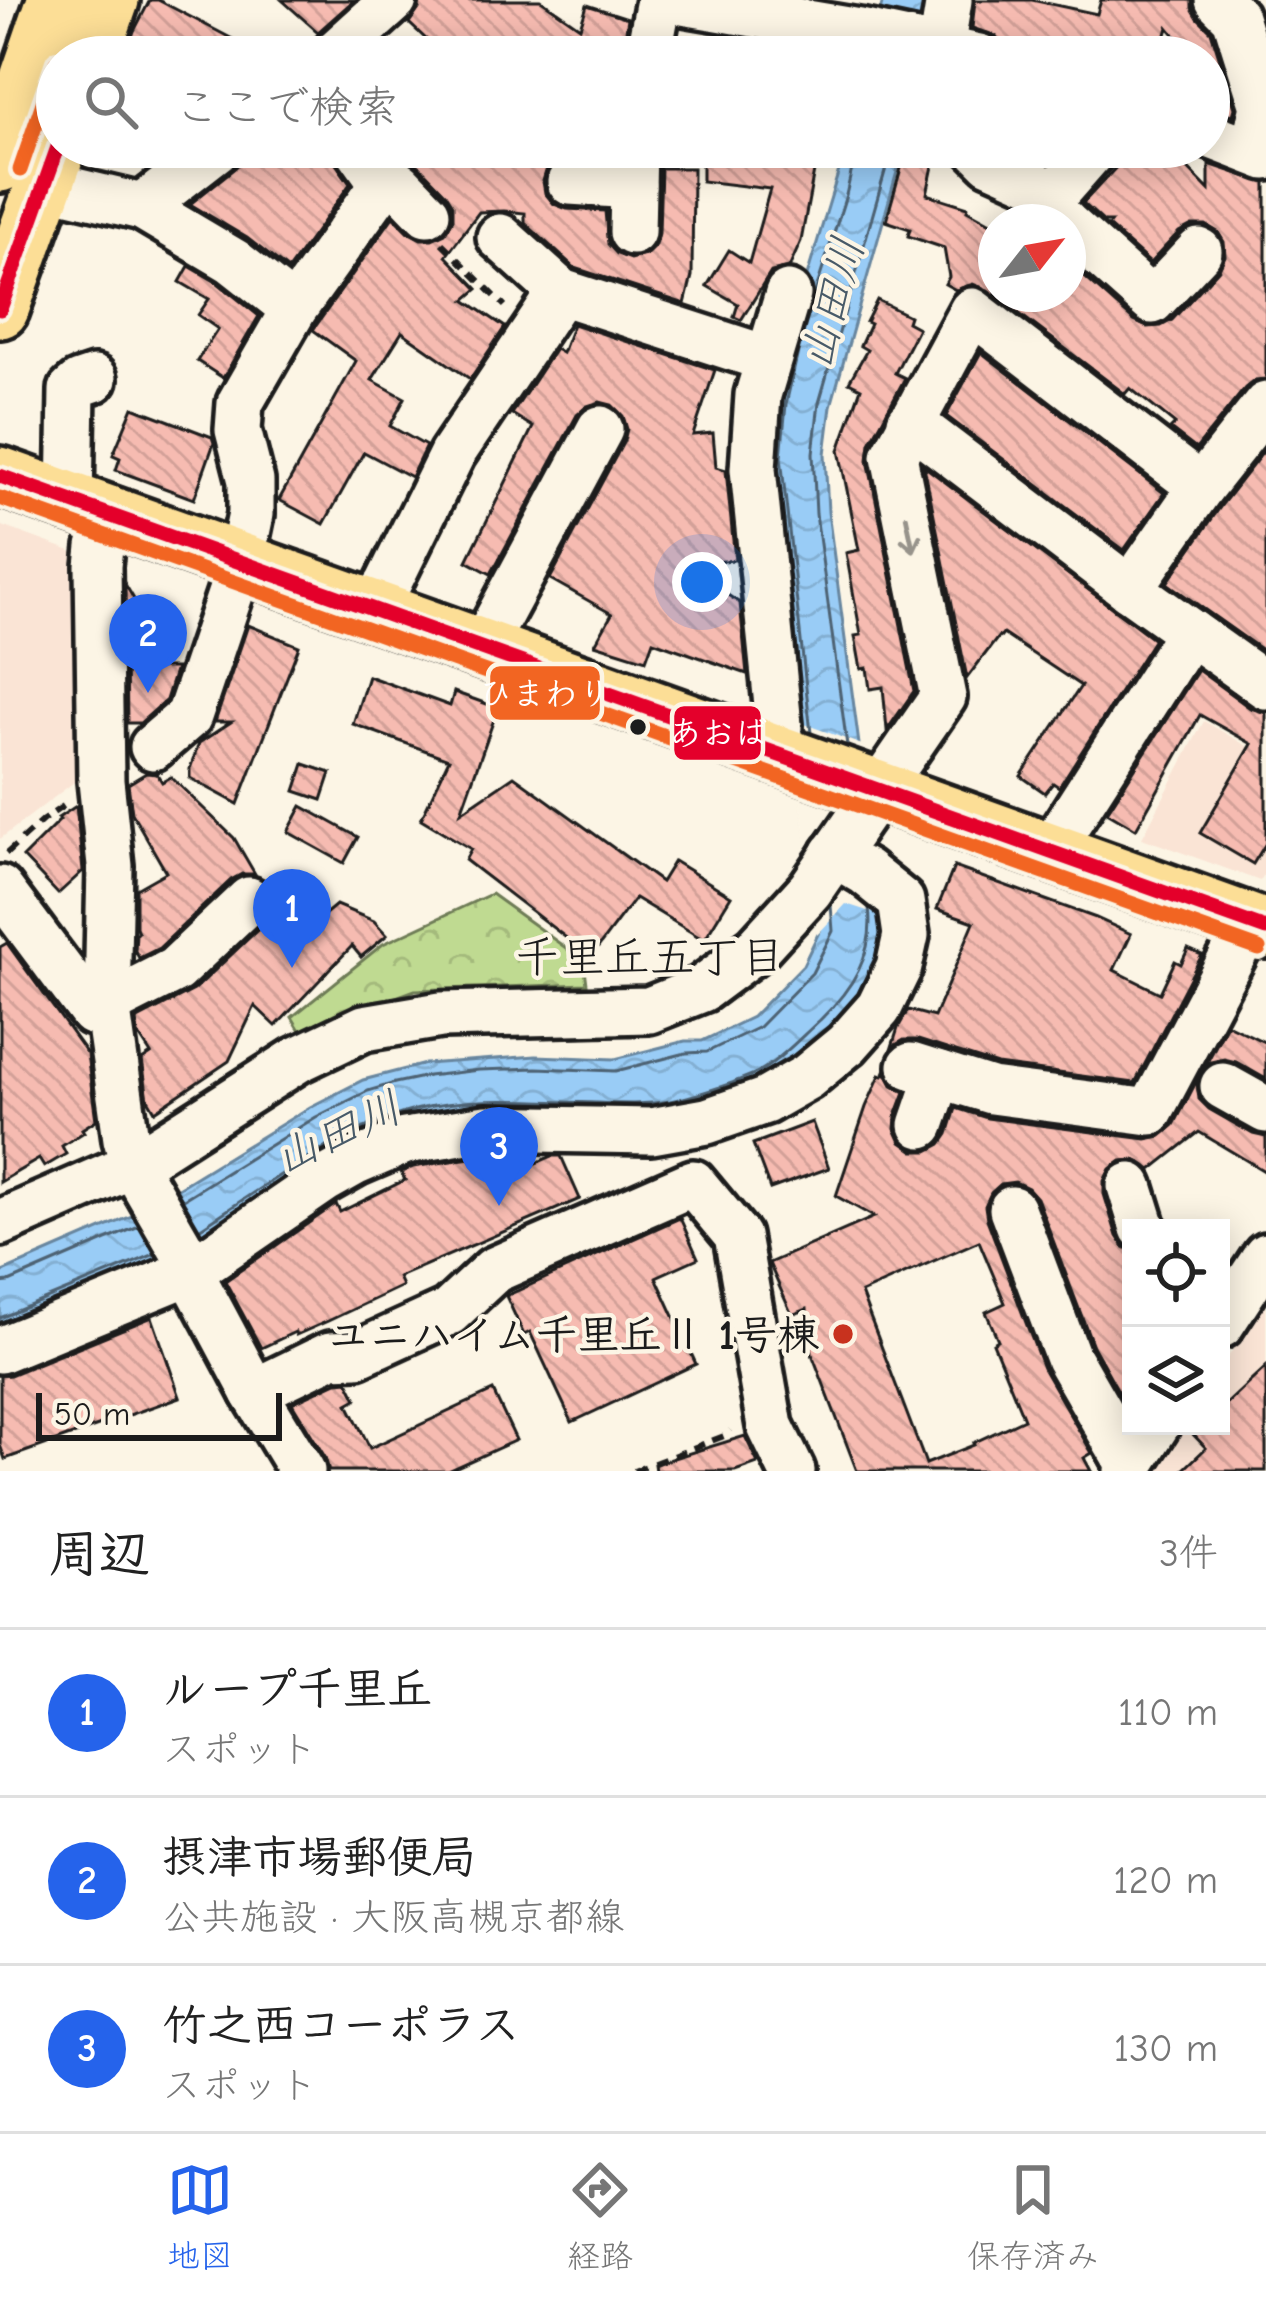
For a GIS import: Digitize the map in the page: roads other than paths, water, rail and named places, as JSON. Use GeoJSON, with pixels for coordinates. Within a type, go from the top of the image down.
{"type":"FeatureCollection","features":[{"type":"Feature","properties":{"kind":"main road"},"geometry":{"type":"LineString","coordinates":[[51,36],[56,0]]}},
{"type":"Feature","properties":{"kind":"main road"},"geometry":{"type":"LineString","coordinates":[[97,36],[110,0]]}},
{"type":"Feature","properties":{"kind":"main road"},"geometry":{"type":"LineString","coordinates":[[0,309],[34,165]]}},
{"type":"Feature","properties":{"kind":"main road"},"geometry":{"type":"LineString","coordinates":[[0,476],[1258,926]]}},
{"type":"Feature","properties":{"kind":"street"},"geometry":{"type":"LineString","coordinates":[[354,36],[394,0]]}},
{"type":"Feature","properties":{"kind":"street"},"geometry":{"type":"LineString","coordinates":[[652,36],[659,0]]}},
{"type":"Feature","properties":{"kind":"street"},"geometry":{"type":"LineString","coordinates":[[671,0],[879,36]]}},
{"type":"Feature","properties":{"kind":"street"},"geometry":{"type":"LineString","coordinates":[[949,0],[956,36]]}},
{"type":"Feature","properties":{"kind":"street"},"geometry":{"type":"LineString","coordinates":[[1218,0],[1235,17],[1264,107],[1259,154],[1230,143]]}},
{"type":"Feature","properties":{"kind":"street"},"geometry":{"type":"LineString","coordinates":[[42,168],[142,207],[232,261],[294,309]]}},
{"type":"Feature","properties":{"kind":"street"},"geometry":{"type":"LineString","coordinates":[[142,207],[192,168]]}},
{"type":"Feature","properties":{"kind":"street"},"geometry":{"type":"LineString","coordinates":[[372,168],[383,184]]}},
{"type":"Feature","properties":{"kind":"street"},"geometry":{"type":"LineString","coordinates":[[569,182],[626,168]]}},
{"type":"Feature","properties":{"kind":"street"},"geometry":{"type":"LineString","coordinates":[[632,232],[634,168]]}},
{"type":"Feature","properties":{"kind":"street"},"geometry":{"type":"LineString","coordinates":[[1006,168],[1030,179]]}},
{"type":"Feature","properties":{"kind":"street"},"geometry":{"type":"LineString","coordinates":[[1048,204],[1078,168]]}},
{"type":"Feature","properties":{"kind":"street"},"geometry":{"type":"LineString","coordinates":[[383,184],[399,184],[427,213]]}},
{"type":"Feature","properties":{"kind":"street"},"geometry":{"type":"LineString","coordinates":[[153,747],[189,716],[241,562],[251,514],[251,481],[238,430],[239,403],[294,309],[383,184]]}},
{"type":"Feature","properties":{"kind":"street"},"geometry":{"type":"LineString","coordinates":[[500,237],[561,292],[768,359]]}},
{"type":"Feature","properties":{"kind":"street"},"geometry":{"type":"LineString","coordinates":[[1086,242],[1152,301],[1199,250]]}},
{"type":"Feature","properties":{"kind":"street"},"geometry":{"type":"LineString","coordinates":[[372,609],[452,454],[561,292]]}},
{"type":"Feature","properties":{"kind":"street"},"geometry":{"type":"LineString","coordinates":[[784,756],[753,469],[758,395],[788,294]]}},
{"type":"Feature","properties":{"kind":"street"},"geometry":{"type":"LineString","coordinates":[[0,1223],[140,1178],[297,1060],[364,1028],[441,1015],[649,1010],[702,989],[757,948],[822,872],[943,697],[894,456],[972,311],[1201,487]]}},
{"type":"Feature","properties":{"kind":"street"},"geometry":{"type":"LineString","coordinates":[[94,379],[72,389],[100,547],[101,781],[110,866],[107,1004],[126,1139],[140,1178],[254,1392],[302,1471]]}},
{"type":"Feature","properties":{"kind":"street"},"geometry":{"type":"LineString","coordinates":[[1130,589],[1266,405]]}},
{"type":"Feature","properties":{"kind":"street"},"geometry":{"type":"LineString","coordinates":[[910,422],[1266,686]]}},
{"type":"Feature","properties":{"kind":"street"},"geometry":{"type":"LineString","coordinates":[[481,650],[600,429]]}},
{"type":"Feature","properties":{"kind":"street"},"geometry":{"type":"LineString","coordinates":[[1050,851],[1190,632]]}},
{"type":"Feature","properties":{"kind":"street"},"geometry":{"type":"LineString","coordinates":[[0,1350],[187,1263],[356,1162],[405,1141],[486,1128],[651,1131],[707,1121],[765,1101],[847,1044],[879,1008],[899,967],[906,935],[901,901],[885,886],[822,872]]}},
{"type":"Feature","properties":{"kind":"street"},"geometry":{"type":"LineString","coordinates":[[0,889],[92,1012],[176,970],[249,900]]}},
{"type":"Feature","properties":{"kind":"street"},"geometry":{"type":"LineString","coordinates":[[922,1125],[925,1070],[991,1091],[1150,1112],[1258,926]]}},
{"type":"Feature","properties":{"kind":"street"},"geometry":{"type":"LineString","coordinates":[[1223,1086],[1266,1110]]}},
{"type":"Feature","properties":{"kind":"street"},"geometry":{"type":"LineString","coordinates":[[254,1392],[330,1355],[357,1354],[449,1312],[494,1270],[694,1183],[737,1236],[770,1426],[792,1471]]}},
{"type":"Feature","properties":{"kind":"street"},"geometry":{"type":"LineString","coordinates":[[1012,1209],[1067,1358],[1129,1468],[1150,1435]]}},
{"type":"Feature","properties":{"kind":"street"},"geometry":{"type":"LineString","coordinates":[[1230,1311],[1266,1256]]}},
{"type":"Feature","properties":{"kind":"water"},"geometry":{"type":"Polygon","coordinates":[[[883,0],[940,0],[931,36],[874,36],[883,0]]]}},
{"type":"Feature","properties":{"kind":"water","name":"山田川"},"geometry":{"type":"Polygon","coordinates":[[[840,168],[898,168],[831,406],[825,454],[828,512],[883,924],[871,978],[841,1016],[768,1081],[671,1113],[471,1113],[197,1245],[0,1331],[0,1273],[132,1216],[310,1107],[363,1080],[425,1064],[536,1056],[615,1059],[702,1041],[752,1017],[803,965],[821,928],[769,457],[791,329],[840,168]]]}},
{"type":"Feature","properties":{"kind":"place","name":"摂津市場郵便局"},"geometry":{"type":"Point","coordinates":[148,693]}},
{"type":"Feature","properties":{"kind":"place","name":"ループ千里丘"},"geometry":{"type":"Point","coordinates":[292,968]}},
{"type":"Feature","properties":{"kind":"place","name":"竹之西コーポラス"},"geometry":{"type":"Point","coordinates":[499,1206]}},
{"type":"Feature","properties":{"kind":"place","name":"ユニハイム千里丘Ⅱ 1号棟"},"geometry":{"type":"Point","coordinates":[843,1334]}},
{"type":"Feature","properties":{"kind":"district","name":"千里丘五丁目"},"geometry":{"type":"Point","coordinates":[650,956]}}]}
